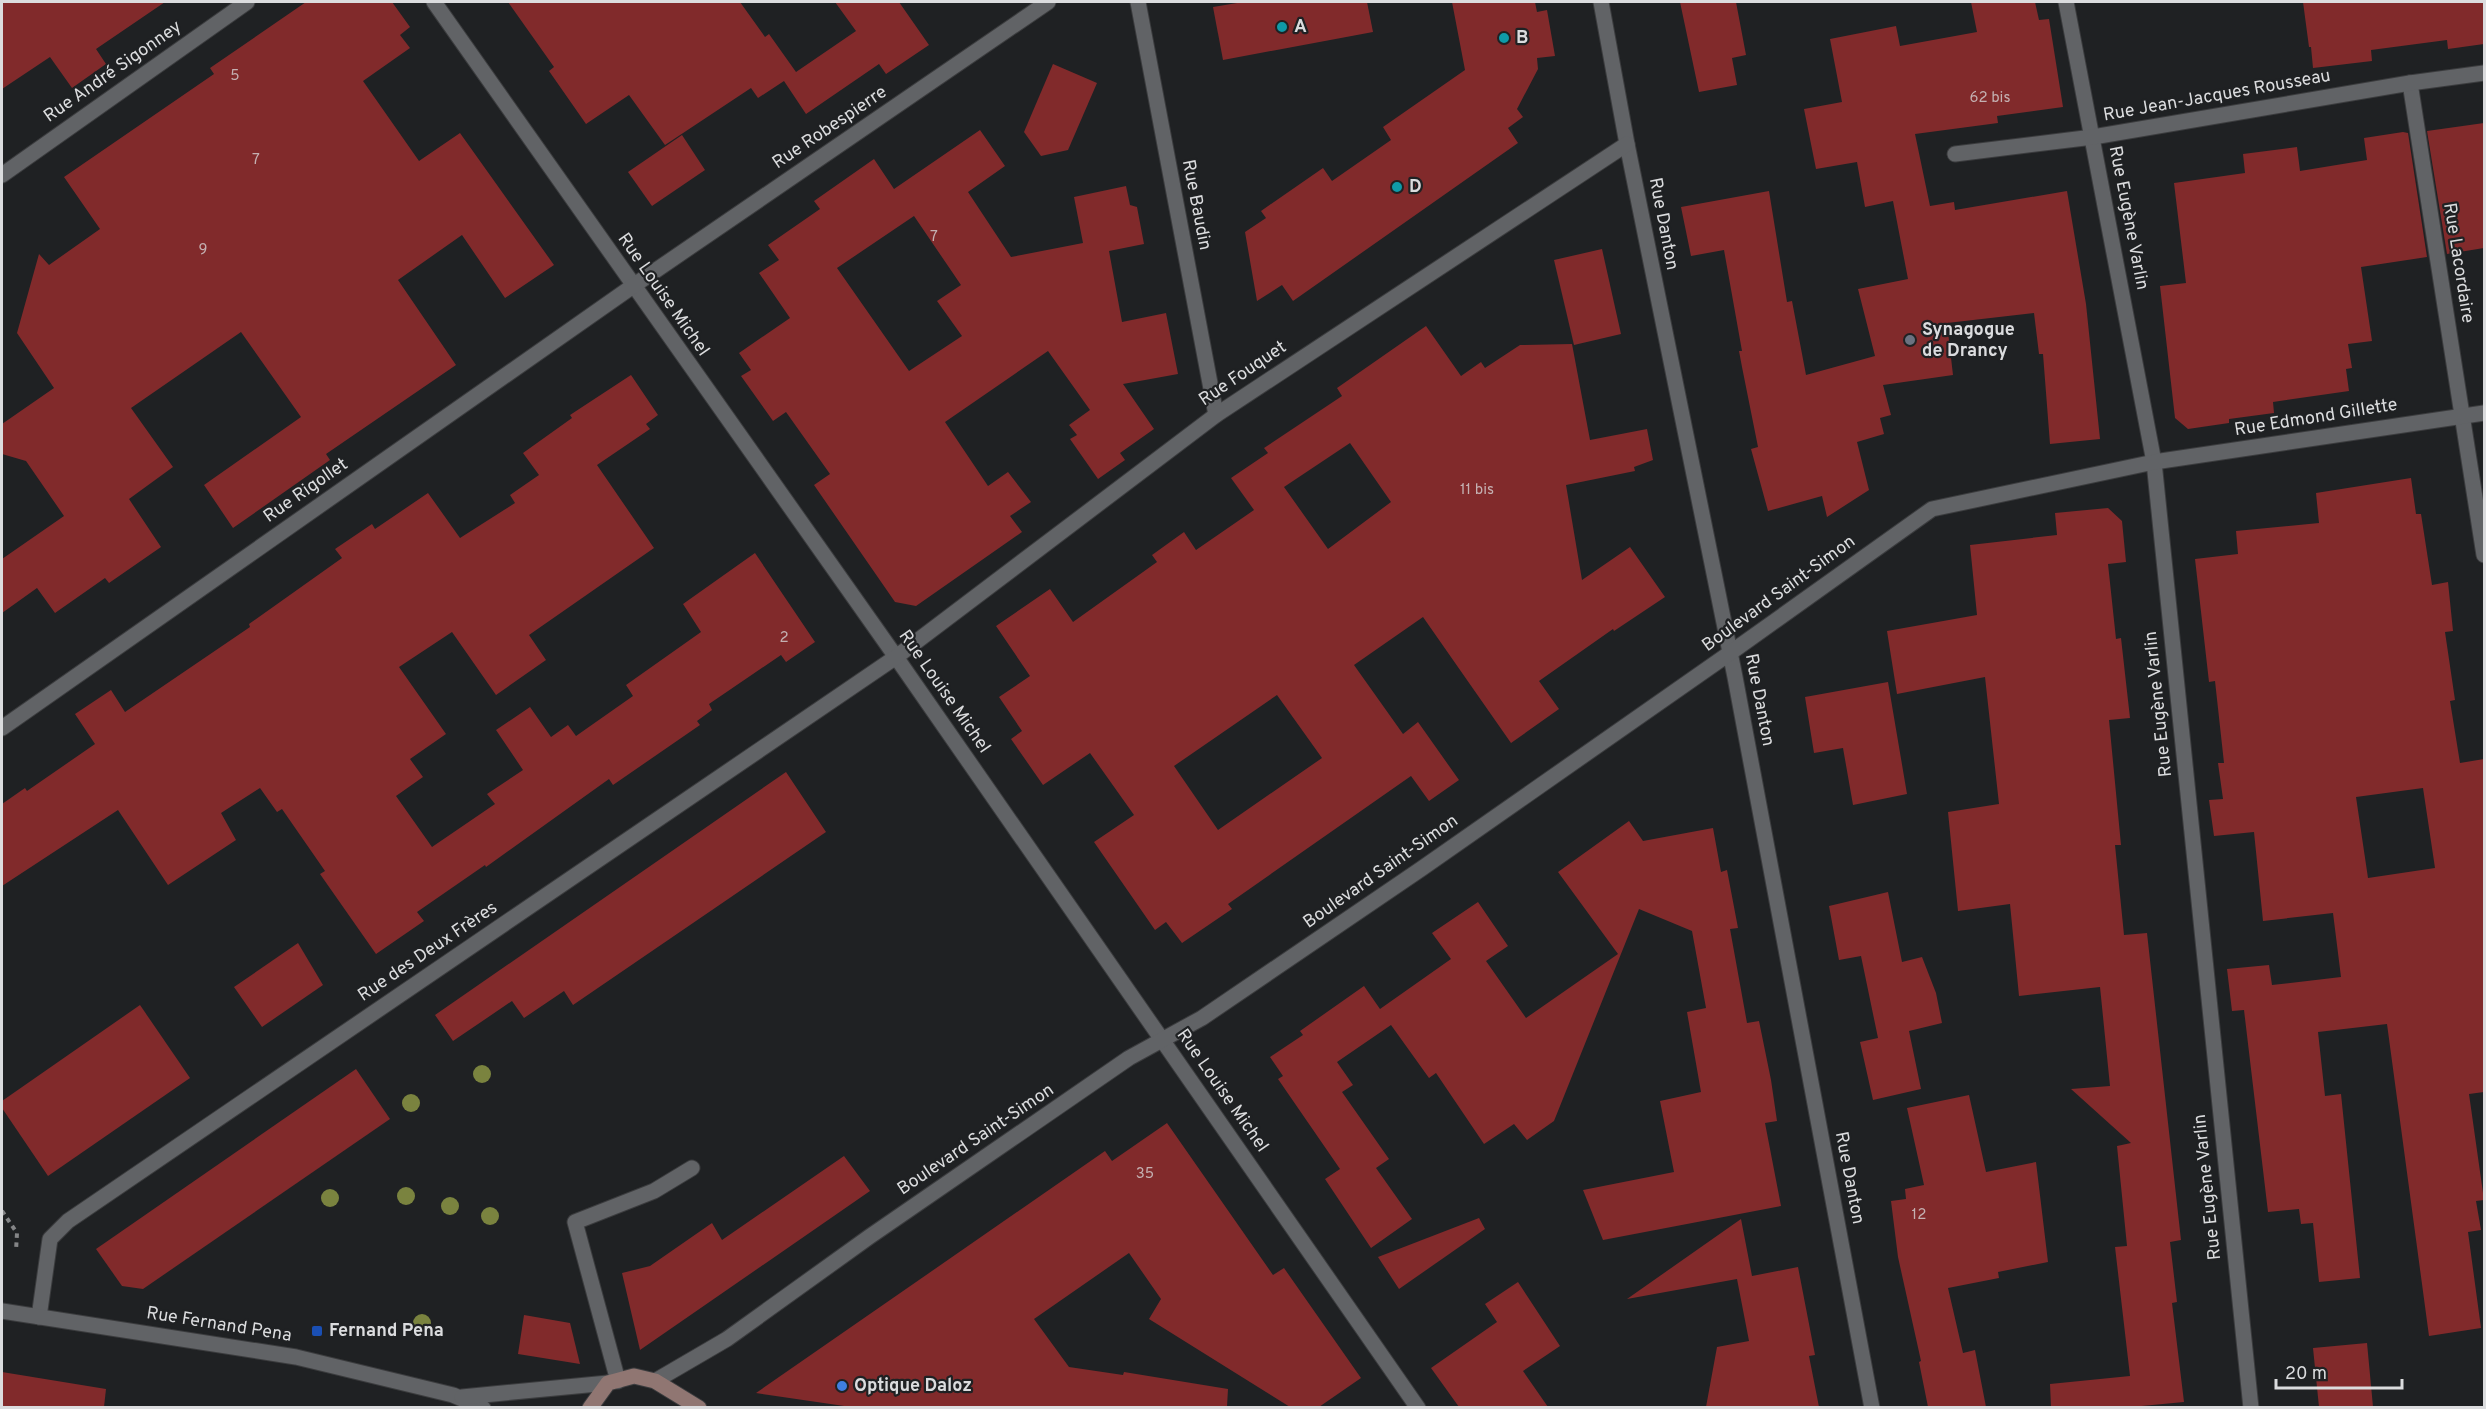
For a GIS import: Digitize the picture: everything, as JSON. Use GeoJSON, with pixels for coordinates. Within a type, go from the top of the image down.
{"type":"FeatureCollection","features":[{"type":"Feature","properties":{"kind":"main road"},"geometry":{"type":"LineString","coordinates":[[590,1407],[613,1382],[634,1376],[656,1381],[699,1407]]}},
{"type":"Feature","properties":{"kind":"street","name":"Rue André Sigonney"},"geometry":{"type":"LineString","coordinates":[[2,175],[247,2]]}},
{"type":"Feature","properties":{"kind":"street","name":"Rue Louise Michel"},"geometry":{"type":"LineString","coordinates":[[434,2],[896,657],[1418,1407]]}},
{"type":"Feature","properties":{"kind":"street","name":"Rue Robespierre"},"geometry":{"type":"LineString","coordinates":[[633,286],[1048,2]]}},
{"type":"Feature","properties":{"kind":"street","name":"Rue Baudin"},"geometry":{"type":"LineString","coordinates":[[1138,2],[1216,415]]}},
{"type":"Feature","properties":{"kind":"street","name":"Rue Danton"},"geometry":{"type":"LineString","coordinates":[[1601,2],[1627,144],[1730,653],[1872,1407]]}},
{"type":"Feature","properties":{"kind":"street","name":"Rue Eugène Varlin"},"geometry":{"type":"LineString","coordinates":[[2066,2],[2154,462],[2251,1407]]}},
{"type":"Feature","properties":{"kind":"street","name":"Rue Jean-Jacques Rousseau"},"geometry":{"type":"LineString","coordinates":[[1955,154],[2093,136],[2410,83],[2484,73]]}},
{"type":"Feature","properties":{"kind":"street","name":"Rue Lacordaire"},"geometry":{"type":"LineString","coordinates":[[2410,83],[2484,555]]}},
{"type":"Feature","properties":{"kind":"street","name":"Rue Fouquet"},"geometry":{"type":"LineString","coordinates":[[896,657],[1216,415],[1627,144]]}},
{"type":"Feature","properties":{"kind":"street","name":"Rue Rigollet"},"geometry":{"type":"LineString","coordinates":[[2,728],[633,286]]}},
{"type":"Feature","properties":{"kind":"street","name":"Rue Edmond Gillette"},"geometry":{"type":"LineString","coordinates":[[2154,462],[2484,412]]}},
{"type":"Feature","properties":{"kind":"street","name":"Boulevard Saint-Simon"},"geometry":{"type":"LineString","coordinates":[[656,1381],[727,1339],[869,1237],[1129,1058],[1202,1018],[1231,999],[1730,653],[1932,508],[2154,462]]}},
{"type":"Feature","properties":{"kind":"street","name":"Rue des Deux Frères"},"geometry":{"type":"LineString","coordinates":[[39,1317],[50,1239],[68,1221],[896,657]]}},
{"type":"Feature","properties":{"kind":"street"},"geometry":{"type":"LineString","coordinates":[[613,1382],[575,1222],[654,1191],[692,1168]]}},
{"type":"Feature","properties":{"kind":"street","name":"Rue Fernand Pena"},"geometry":{"type":"LineString","coordinates":[[2,1311],[296,1357],[462,1397],[483,1407]]}},
{"type":"Feature","properties":{"kind":"street","name":"Rue Fernand Pena"},"geometry":{"type":"LineString","coordinates":[[462,1397],[613,1382]]}},
{"type":"Feature","properties":{"kind":"building"},"geometry":{"type":"Polygon","coordinates":[[[2,2],[165,2],[96,49],[106,64],[72,88],[50,57],[2,89],[2,2]]]}},
{"type":"Feature","properties":{"kind":"building"},"geometry":{"type":"Polygon","coordinates":[[[306,2],[392,2],[410,27],[400,35],[410,48],[363,81],[419,161],[460,133],[554,265],[505,298],[462,235],[398,280],[456,365],[326,454],[330,460],[233,528],[204,485],[301,417],[241,332],[131,408],[173,467],[129,499],[161,547],[109,583],[105,578],[55,613],[37,588],[2,613],[2,559],[64,516],[26,461],[2,454],[2,424],[54,388],[17,333],[39,254],[49,265],[100,229],[64,177],[214,74],[210,68],[306,2]]]}},
{"type":"Feature","properties":{"kind":"building"},"geometry":{"type":"Polygon","coordinates":[[[508,2],[740,2],[765,37],[769,34],[796,72],[856,31],[835,2],[899,2],[929,45],[886,74],[879,64],[806,114],[784,81],[758,98],[751,88],[665,145],[629,95],[586,124],[549,71],[554,67],[508,2]]]}},
{"type":"Feature","properties":{"kind":"building","name":"A"},"geometry":{"type":"Polygon","coordinates":[[[1243,2],[1367,2],[1373,32],[1223,60],[1213,7],[1243,2]]]}},
{"type":"Feature","properties":{"kind":"building","name":"D"},"geometry":{"type":"Polygon","coordinates":[[[1452,2],[1535,2],[1537,12],[1547,10],[1555,56],[1537,58],[1538,69],[1517,109],[1523,117],[1508,128],[1518,143],[1293,301],[1282,285],[1257,301],[1245,232],[1266,218],[1261,211],[1323,168],[1332,181],[1391,140],[1383,127],[1465,70],[1452,2]]]}},
{"type":"Feature","properties":{"kind":"building"},"geometry":{"type":"Polygon","coordinates":[[[1680,2],[1736,2],[1746,55],[1732,58],[1737,85],[1699,92],[1680,2]]]}},
{"type":"Feature","properties":{"kind":"building"},"geometry":{"type":"Polygon","coordinates":[[[1971,2],[2035,2],[2039,20],[2049,19],[2063,107],[1997,116],[1998,123],[1915,134],[1930,206],[1954,202],[1955,210],[2067,191],[2086,304],[2100,439],[2050,444],[2043,354],[2039,354],[2034,313],[1947,323],[1953,375],[1883,385],[1891,415],[1880,418],[1884,434],[1857,442],[1869,490],[1827,517],[1822,496],[1768,511],[1751,449],[1758,447],[1739,351],[1742,351],[1724,250],[1691,256],[1681,207],[1769,191],[1787,302],[1792,301],[1806,375],[1875,356],[1858,289],[1908,279],[1893,201],[1865,207],[1857,162],[1816,169],[1804,109],[1842,102],[1830,39],[1896,26],[1900,46],[1977,32],[1971,2]]]}},
{"type":"Feature","properties":{"kind":"building"},"geometry":{"type":"Polygon","coordinates":[[[2303,2],[2484,2],[2484,44],[2448,49],[2447,40],[2371,50],[2372,61],[2313,68],[2303,2]]]}},
{"type":"Feature","properties":{"kind":"building"},"geometry":{"type":"Polygon","coordinates":[[[1053,64],[1097,83],[1068,150],[1041,156],[1024,132],[1053,64]]]}},
{"type":"Feature","properties":{"kind":"building"},"geometry":{"type":"Polygon","coordinates":[[[2484,123],[2484,248],[2447,254],[2427,131],[2484,123]]]}},
{"type":"Feature","properties":{"kind":"building"},"geometry":{"type":"Polygon","coordinates":[[[980,130],[1005,166],[968,192],[1011,257],[1083,243],[1074,197],[1126,186],[1130,205],[1137,207],[1144,244],[1109,251],[1122,322],[1166,313],[1178,374],[1123,384],[1154,429],[1120,453],[1125,460],[1098,479],[1070,439],[1077,435],[1069,425],[1090,410],[1048,351],[945,422],[988,486],[1008,472],[1031,502],[1010,516],[1022,532],[916,606],[895,602],[814,485],[830,474],[786,412],[773,421],[741,376],[751,370],[739,353],[790,318],[759,273],[779,260],[768,245],[820,209],[814,201],[874,159],[894,189],[980,130]],[[914,216],[837,268],[909,371],[962,336],[937,301],[961,285],[914,216]]]}},
{"type":"Feature","properties":{"kind":"building"},"geometry":{"type":"Polygon","coordinates":[[[2408,133],[2427,257],[2361,267],[2372,341],[2348,344],[2352,368],[2346,369],[2349,391],[2273,402],[2274,413],[2229,419],[2229,423],[2188,429],[2175,418],[2160,286],[2186,283],[2174,183],[2245,173],[2243,154],[2297,147],[2300,171],[2367,160],[2364,138],[2408,133]]]}},
{"type":"Feature","properties":{"kind":"building"},"geometry":{"type":"Polygon","coordinates":[[[682,135],[705,170],[652,206],[628,172],[682,135]]]}},
{"type":"Feature","properties":{"kind":"building"},"geometry":{"type":"Polygon","coordinates":[[[1602,249],[1621,334],[1574,345],[1554,260],[1602,249]]]}},
{"type":"Feature","properties":{"kind":"building"},"geometry":{"type":"Polygon","coordinates":[[[1426,326],[1461,376],[1481,362],[1485,368],[1520,345],[1572,344],[1590,440],[1647,429],[1653,460],[1634,467],[1635,471],[1566,485],[1582,580],[1630,547],[1665,597],[1614,631],[1613,629],[1539,681],[1559,709],[1511,743],[1423,617],[1354,665],[1403,734],[1418,722],[1459,780],[1429,801],[1411,776],[1228,904],[1232,909],[1182,943],[1166,922],[1155,930],[1094,842],[1134,815],[1090,753],[1043,785],[1011,739],[1022,731],[999,697],[1030,676],[996,626],[1050,589],[1073,622],[1157,562],[1152,555],[1184,532],[1196,550],[1254,510],[1231,478],[1268,453],[1264,448],[1342,396],[1337,388],[1426,326]],[[1350,443],[1284,487],[1328,549],[1391,502],[1350,443]],[[1277,695],[1174,766],[1218,830],[1322,758],[1277,695]]]}},
{"type":"Feature","properties":{"kind":"building"},"geometry":{"type":"Polygon","coordinates":[[[631,375],[658,415],[646,424],[650,429],[597,465],[654,548],[529,635],[546,660],[496,695],[452,632],[399,667],[446,734],[410,759],[423,777],[396,796],[432,847],[495,804],[487,794],[523,770],[496,730],[530,707],[551,737],[568,725],[576,736],[633,696],[626,685],[701,632],[683,604],[755,553],[815,642],[786,662],[781,655],[709,704],[712,710],[697,721],[700,725],[613,785],[609,779],[486,867],[485,865],[417,912],[424,921],[376,954],[320,874],[325,871],[282,809],[277,812],[260,788],[221,813],[236,840],[168,885],[118,810],[2,886],[2,804],[25,788],[27,791],[95,744],[75,714],[111,690],[125,712],[250,627],[249,624],[342,558],[335,549],[372,524],[375,529],[428,493],[460,538],[515,503],[510,495],[539,475],[523,453],[572,418],[570,415],[631,375]]]}},
{"type":"Feature","properties":{"kind":"building"},"geometry":{"type":"Polygon","coordinates":[[[2411,478],[2416,514],[2421,514],[2432,585],[2448,582],[2453,631],[2445,632],[2455,700],[2450,701],[2460,763],[2484,759],[2484,1092],[2469,1094],[2484,1200],[2476,1201],[2481,1230],[2468,1232],[2481,1328],[2429,1336],[2387,1024],[2318,1032],[2325,1096],[2341,1094],[2360,1278],[2319,1282],[2313,1223],[2301,1224],[2299,1209],[2268,1212],[2244,1010],[2232,1011],[2227,969],[2269,965],[2272,985],[2341,977],[2333,913],[2263,921],[2254,832],[2214,836],[2209,800],[2223,799],[2218,763],[2224,763],[2215,681],[2209,682],[2195,559],[2238,554],[2236,531],[2319,523],[2316,493],[2411,478]],[[2423,788],[2356,797],[2368,878],[2435,868],[2423,788]]]}},
{"type":"Feature","properties":{"kind":"building"},"geometry":{"type":"Polygon","coordinates":[[[2108,508],[2122,521],[2126,562],[2108,564],[2116,639],[2121,638],[2130,718],[2109,720],[2121,845],[2115,845],[2124,935],[2147,933],[2181,1240],[2170,1242],[2177,1302],[2172,1303],[2184,1402],[2131,1407],[2051,1407],[2050,1384],[2130,1376],[2115,1247],[2127,1246],[2117,1146],[2131,1143],[2071,1089],[2110,1086],[2100,987],[2019,996],[2010,904],[1958,911],[1948,812],[1999,804],[1985,677],[1897,694],[1887,631],[1977,615],[1970,545],[2057,535],[2055,513],[2108,508]]]}},
{"type":"Feature","properties":{"kind":"building"},"geometry":{"type":"Polygon","coordinates":[[[1888,682],[1907,794],[1853,805],[1843,748],[1814,753],[1805,697],[1888,682]]]}},
{"type":"Feature","properties":{"kind":"building"},"geometry":{"type":"Polygon","coordinates":[[[786,772],[826,832],[573,1005],[564,991],[524,1018],[512,1001],[453,1041],[435,1015],[786,772]]]}},
{"type":"Feature","properties":{"kind":"building"},"geometry":{"type":"Polygon","coordinates":[[[1629,821],[1643,841],[1713,828],[1721,872],[1727,870],[1738,928],[1730,929],[1747,1023],[1759,1021],[1771,1080],[1777,1121],[1765,1123],[1781,1206],[1603,1240],[1583,1190],[1674,1172],[1660,1101],[1701,1092],[1687,1012],[1706,1008],[1692,931],[1639,909],[1554,1121],[1527,1140],[1514,1124],[1484,1144],[1436,1073],[1429,1078],[1391,1025],[1337,1062],[1353,1085],[1342,1092],[1389,1159],[1376,1168],[1412,1219],[1371,1248],[1325,1179],[1340,1169],[1278,1079],[1283,1076],[1270,1057],[1303,1035],[1300,1031],[1364,986],[1380,1009],[1451,959],[1432,933],[1478,902],[1508,946],[1486,961],[1526,1018],[1618,954],[1558,872],[1629,821]]]}},
{"type":"Feature","properties":{"kind":"building"},"geometry":{"type":"Polygon","coordinates":[[[1888,892],[1902,962],[1922,957],[1936,993],[1942,1023],[1909,1031],[1921,1089],[1873,1100],[1860,1042],[1878,1038],[1861,956],[1839,960],[1829,906],[1888,892]]]}},
{"type":"Feature","properties":{"kind":"building"},"geometry":{"type":"Polygon","coordinates":[[[298,943],[323,985],[262,1027],[234,987],[298,943]]]}},
{"type":"Feature","properties":{"kind":"building"},"geometry":{"type":"Polygon","coordinates":[[[140,1005],[190,1078],[48,1176],[2,1108],[2,1101],[140,1005]]]}},
{"type":"Feature","properties":{"kind":"building"},"geometry":{"type":"Polygon","coordinates":[[[356,1069],[390,1119],[143,1289],[122,1286],[96,1249],[356,1069]]]}},
{"type":"Feature","properties":{"kind":"building"},"geometry":{"type":"Polygon","coordinates":[[[1969,1095],[1986,1172],[2036,1162],[2048,1262],[1998,1272],[1999,1278],[1948,1288],[1963,1353],[1975,1350],[1986,1407],[1928,1407],[1919,1362],[1921,1361],[1898,1257],[1891,1201],[1906,1199],[1905,1189],[1924,1185],[1907,1108],[1969,1095]]]}},
{"type":"Feature","properties":{"kind":"building"},"geometry":{"type":"Polygon","coordinates":[[[1167,1123],[1273,1275],[1284,1268],[1361,1378],[1319,1407],[1290,1407],[1149,1319],[1161,1299],[1129,1253],[1034,1319],[1069,1367],[1123,1375],[1124,1372],[1228,1389],[1227,1407],[851,1407],[756,1393],[1105,1151],[1112,1161],[1167,1123]]]}},
{"type":"Feature","properties":{"kind":"building"},"geometry":{"type":"Polygon","coordinates":[[[844,1156],[870,1191],[640,1350],[622,1273],[650,1266],[712,1223],[722,1240],[844,1156]]]}},
{"type":"Feature","properties":{"kind":"building"},"geometry":{"type":"Polygon","coordinates":[[[1479,1218],[1485,1229],[1399,1289],[1378,1257],[1479,1218]]]}},
{"type":"Feature","properties":{"kind":"building"},"geometry":{"type":"Polygon","coordinates":[[[1741,1219],[1752,1276],[1798,1267],[1815,1355],[1809,1356],[1819,1407],[1706,1407],[1717,1347],[1749,1341],[1737,1279],[1627,1299],[1741,1219]]]}},
{"type":"Feature","properties":{"kind":"building"},"geometry":{"type":"Polygon","coordinates":[[[1518,1282],[1560,1346],[1523,1371],[1548,1407],[1459,1407],[1431,1368],[1497,1322],[1485,1304],[1518,1282]]]}},
{"type":"Feature","properties":{"kind":"building"},"geometry":{"type":"Polygon","coordinates":[[[524,1315],[570,1323],[580,1364],[518,1354],[524,1315]]]}},
{"type":"Feature","properties":{"kind":"building"},"geometry":{"type":"Polygon","coordinates":[[[2367,1343],[2373,1407],[2319,1407],[2313,1348],[2367,1343]]]}},
{"type":"Feature","properties":{"kind":"building"},"geometry":{"type":"Polygon","coordinates":[[[2,1372],[106,1389],[104,1407],[2,1407],[2,1372]]]}},
{"type":"Feature","properties":{"kind":"place","name":"A"},"geometry":{"type":"Point","coordinates":[1282,27]}},
{"type":"Feature","properties":{"kind":"place","name":"B"},"geometry":{"type":"Point","coordinates":[1504,38]}},
{"type":"Feature","properties":{"kind":"place","name":"D"},"geometry":{"type":"Point","coordinates":[1397,187]}},
{"type":"Feature","properties":{"kind":"place","name":"Synagogue de Drancy"},"geometry":{"type":"Point","coordinates":[1910,340]}},
{"type":"Feature","properties":{"kind":"place","name":"Fernand Pena"},"geometry":{"type":"Point","coordinates":[317,1331]}},
{"type":"Feature","properties":{"kind":"place","name":"Optique Daloz"},"geometry":{"type":"Point","coordinates":[842,1386]}}]}
